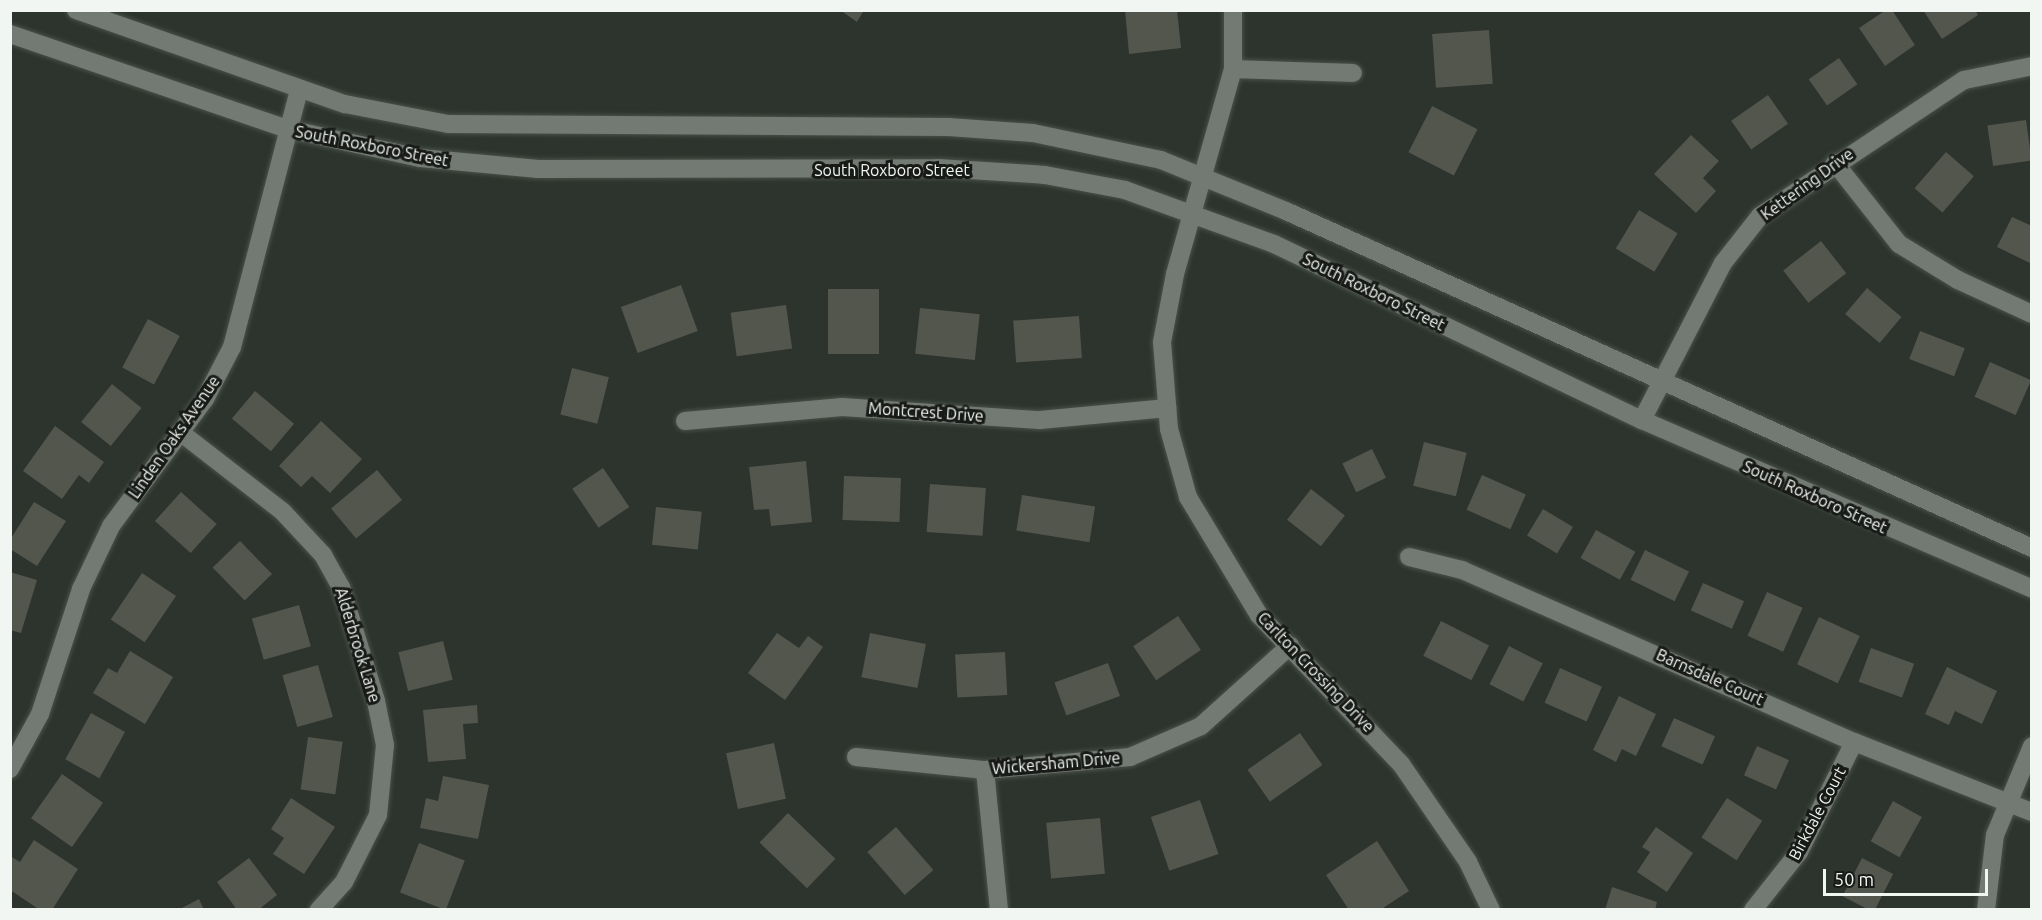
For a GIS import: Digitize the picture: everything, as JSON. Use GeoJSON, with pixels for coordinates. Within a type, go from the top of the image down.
{"type":"FeatureCollection","features":[{"type":"Feature","properties":{"kind":"street"},"geometry":{"type":"LineString","coordinates":[[76,10],[299,89],[392,113],[504,128],[948,127],[1033,134],[1103,145],[1204,175],[1661,384],[2031,548]]}},
{"type":"Feature","properties":{"kind":"street","name":"Carlton Crossing Drive"},"geometry":{"type":"LineString","coordinates":[[1233,10],[1233,69],[1192,211],[1162,342],[1167,408],[1188,497],[1259,615],[1401,764],[1468,862],[1491,909]]}},
{"type":"Feature","properties":{"kind":"street","name":"South Roxboro Street"},"geometry":{"type":"LineString","coordinates":[[10,34],[288,129],[420,158],[528,168],[938,168],[1045,175],[1125,190],[1192,211],[1274,244],[1642,420],[2031,589]]}},
{"type":"Feature","properties":{"kind":"street","name":"Kettering Drive"},"geometry":{"type":"LineString","coordinates":[[1642,420],[1723,263],[1760,216],[1835,163],[1964,80],[2031,66]]}},
{"type":"Feature","properties":{"kind":"street"},"geometry":{"type":"LineString","coordinates":[[1233,69],[1353,73]]}},
{"type":"Feature","properties":{"kind":"street","name":"Linden Oaks Avenue"},"geometry":{"type":"LineString","coordinates":[[10,770],[40,714],[95,556],[139,485],[180,432],[232,346],[299,89]]}},
{"type":"Feature","properties":{"kind":"street"},"geometry":{"type":"LineString","coordinates":[[1835,163],[1899,244],[1958,280],[2031,314]]}},
{"type":"Feature","properties":{"kind":"street","name":"Montcrest Drive"},"geometry":{"type":"LineString","coordinates":[[685,421],[842,407],[1040,420],[1167,408]]}},
{"type":"Feature","properties":{"kind":"street","name":"Alderbrook Lane"},"geometry":{"type":"LineString","coordinates":[[180,432],[283,512],[323,555],[341,587],[370,679],[385,745],[378,815],[344,882],[320,909]]}},
{"type":"Feature","properties":{"kind":"street","name":"Barnsdale Court"},"geometry":{"type":"LineString","coordinates":[[1408,558],[1462,570],[1854,742],[2031,812]]}},
{"type":"Feature","properties":{"kind":"street","name":"Wickersham Drive"},"geometry":{"type":"LineString","coordinates":[[856,757],[985,770],[1106,762],[1167,744],[1229,706],[1290,646]]}},
{"type":"Feature","properties":{"kind":"street","name":"Birkdale Court"},"geometry":{"type":"LineString","coordinates":[[1752,909],[1799,852],[1854,742]]}},
{"type":"Feature","properties":{"kind":"street"},"geometry":{"type":"LineString","coordinates":[[1986,909],[1989,859],[2031,746]]}},
{"type":"Feature","properties":{"kind":"street"},"geometry":{"type":"LineString","coordinates":[[985,770],[999,909]]}},
{"type":"Feature","properties":{"kind":"building"},"geometry":{"type":"Polygon","coordinates":[[[840,10],[864,10],[857,22],[840,10]]]}},
{"type":"Feature","properties":{"kind":"building"},"geometry":{"type":"Polygon","coordinates":[[[1125,10],[1177,10],[1181,48],[1129,54],[1125,10]]]}},
{"type":"Feature","properties":{"kind":"building"},"geometry":{"type":"Polygon","coordinates":[[[1886,10],[1892,10],[1915,45],[1885,66],[1859,28],[1886,10]]]}},
{"type":"Feature","properties":{"kind":"building"},"geometry":{"type":"Polygon","coordinates":[[[1923,10],[1975,10],[1978,15],[1942,39],[1923,10]]]}},
{"type":"Feature","properties":{"kind":"building"},"geometry":{"type":"Polygon","coordinates":[[[1489,30],[1493,84],[1436,88],[1432,34],[1489,30]]]}},
{"type":"Feature","properties":{"kind":"building"},"geometry":{"type":"Polygon","coordinates":[[[1839,58],[1857,84],[1827,105],[1809,79],[1839,58]]]}},
{"type":"Feature","properties":{"kind":"building"},"geometry":{"type":"Polygon","coordinates":[[[1768,95],[1788,124],[1751,149],[1731,121],[1768,95]]]}},
{"type":"Feature","properties":{"kind":"building"},"geometry":{"type":"Polygon","coordinates":[[[1432,106],[1477,129],[1454,175],[1408,152],[1432,106]]]}},
{"type":"Feature","properties":{"kind":"building"},"geometry":{"type":"Polygon","coordinates":[[[2026,120],[2032,161],[1993,166],[1987,125],[2026,120]]]}},
{"type":"Feature","properties":{"kind":"building"},"geometry":{"type":"Polygon","coordinates":[[[1691,135],[1719,161],[1703,178],[1716,191],[1696,213],[1654,174],[1691,135]]]}},
{"type":"Feature","properties":{"kind":"building"},"geometry":{"type":"Polygon","coordinates":[[[1946,152],[1974,176],[1942,213],[1915,188],[1946,152]]]}},
{"type":"Feature","properties":{"kind":"building"},"geometry":{"type":"Polygon","coordinates":[[[1639,210],[1678,233],[1654,272],[1616,249],[1639,210]]]}},
{"type":"Feature","properties":{"kind":"building"},"geometry":{"type":"Polygon","coordinates":[[[2012,217],[2032,226],[2032,264],[1997,247],[2012,217]]]}},
{"type":"Feature","properties":{"kind":"building"},"geometry":{"type":"Polygon","coordinates":[[[1821,241],[1846,273],[1808,303],[1783,271],[1821,241]]]}},
{"type":"Feature","properties":{"kind":"building"},"geometry":{"type":"Polygon","coordinates":[[[681,285],[698,331],[638,353],[621,307],[681,285]]]}},
{"type":"Feature","properties":{"kind":"building"},"geometry":{"type":"Polygon","coordinates":[[[1867,288],[1901,317],[1880,343],[1845,314],[1867,288]]]}},
{"type":"Feature","properties":{"kind":"building"},"geometry":{"type":"Polygon","coordinates":[[[828,289],[879,289],[879,354],[828,354],[828,289]]]}},
{"type":"Feature","properties":{"kind":"building"},"geometry":{"type":"Polygon","coordinates":[[[786,305],[792,349],[737,356],[731,313],[786,305]]]}},
{"type":"Feature","properties":{"kind":"building"},"geometry":{"type":"Polygon","coordinates":[[[920,308],[980,314],[975,360],[915,354],[920,308]]]}},
{"type":"Feature","properties":{"kind":"building"},"geometry":{"type":"Polygon","coordinates":[[[1079,316],[1082,358],[1016,363],[1013,321],[1079,316]]]}},
{"type":"Feature","properties":{"kind":"building"},"geometry":{"type":"Polygon","coordinates":[[[148,319],[180,336],[154,384],[122,368],[148,319]]]}},
{"type":"Feature","properties":{"kind":"building"},"geometry":{"type":"Polygon","coordinates":[[[1920,331],[1965,348],[1954,376],[1909,359],[1920,331]]]}},
{"type":"Feature","properties":{"kind":"building"},"geometry":{"type":"Polygon","coordinates":[[[1990,362],[2031,380],[2016,415],[1975,397],[1990,362]]]}},
{"type":"Feature","properties":{"kind":"building"},"geometry":{"type":"Polygon","coordinates":[[[572,368],[609,377],[597,424],[560,415],[572,368]]]}},
{"type":"Feature","properties":{"kind":"building"},"geometry":{"type":"Polygon","coordinates":[[[112,384],[142,408],[111,446],[81,422],[112,384]]]}},
{"type":"Feature","properties":{"kind":"building"},"geometry":{"type":"Polygon","coordinates":[[[255,391],[294,424],[271,451],[232,419],[255,391]]]}},
{"type":"Feature","properties":{"kind":"building"},"geometry":{"type":"Polygon","coordinates":[[[321,421],[362,459],[330,493],[312,476],[301,487],[279,466],[321,421]]]}},
{"type":"Feature","properties":{"kind":"building"},"geometry":{"type":"Polygon","coordinates":[[[55,426],[104,462],[89,483],[79,475],[62,499],[23,471],[55,426]]]}},
{"type":"Feature","properties":{"kind":"building"},"geometry":{"type":"Polygon","coordinates":[[[1424,442],[1467,453],[1456,496],[1413,486],[1424,442]]]}},
{"type":"Feature","properties":{"kind":"building"},"geometry":{"type":"Polygon","coordinates":[[[1372,449],[1386,478],[1356,492],[1342,463],[1372,449]]]}},
{"type":"Feature","properties":{"kind":"building"},"geometry":{"type":"Polygon","coordinates":[[[806,461],[812,522],[771,526],[769,509],[754,510],[749,467],[806,461]]]}},
{"type":"Feature","properties":{"kind":"building"},"geometry":{"type":"Polygon","coordinates":[[[603,468],[629,507],[599,528],[572,489],[603,468]]]}},
{"type":"Feature","properties":{"kind":"building"},"geometry":{"type":"Polygon","coordinates":[[[377,470],[402,500],[356,538],[331,509],[377,470]]]}},
{"type":"Feature","properties":{"kind":"building"},"geometry":{"type":"Polygon","coordinates":[[[1482,475],[1526,495],[1510,529],[1467,510],[1482,475]]]}},
{"type":"Feature","properties":{"kind":"building"},"geometry":{"type":"Polygon","coordinates":[[[844,476],[901,478],[899,522],[842,520],[844,476]]]}},
{"type":"Feature","properties":{"kind":"building"},"geometry":{"type":"Polygon","coordinates":[[[930,484],[986,488],[983,536],[927,532],[930,484]]]}},
{"type":"Feature","properties":{"kind":"building"},"geometry":{"type":"Polygon","coordinates":[[[1311,489],[1345,515],[1321,546],[1287,520],[1311,489]]]}},
{"type":"Feature","properties":{"kind":"building"},"geometry":{"type":"Polygon","coordinates":[[[181,492],[217,524],[191,553],[155,521],[181,492]]]}},
{"type":"Feature","properties":{"kind":"building"},"geometry":{"type":"Polygon","coordinates":[[[1022,495],[1095,507],[1089,542],[1016,531],[1022,495]]]}},
{"type":"Feature","properties":{"kind":"building"},"geometry":{"type":"Polygon","coordinates":[[[34,502],[66,521],[37,566],[10,549],[10,540],[34,502]]]}},
{"type":"Feature","properties":{"kind":"building"},"geometry":{"type":"Polygon","coordinates":[[[656,507],[702,512],[698,550],[652,545],[656,507]]]}},
{"type":"Feature","properties":{"kind":"building"},"geometry":{"type":"Polygon","coordinates":[[[1543,509],[1573,527],[1557,554],[1527,536],[1543,509]]]}},
{"type":"Feature","properties":{"kind":"building"},"geometry":{"type":"Polygon","coordinates":[[[1596,530],[1635,552],[1620,580],[1580,558],[1596,530]]]}},
{"type":"Feature","properties":{"kind":"building"},"geometry":{"type":"Polygon","coordinates":[[[240,541],[272,574],[245,600],[213,567],[240,541]]]}},
{"type":"Feature","properties":{"kind":"building"},"geometry":{"type":"Polygon","coordinates":[[[1645,550],[1689,571],[1675,601],[1631,580],[1645,550]]]}},
{"type":"Feature","properties":{"kind":"building"},"geometry":{"type":"Polygon","coordinates":[[[10,572],[37,580],[21,633],[10,630],[10,572]]]}},
{"type":"Feature","properties":{"kind":"building"},"geometry":{"type":"Polygon","coordinates":[[[142,573],[176,596],[145,642],[111,619],[142,573]]]}},
{"type":"Feature","properties":{"kind":"building"},"geometry":{"type":"Polygon","coordinates":[[[1703,583],[1744,601],[1732,629],[1691,610],[1703,583]]]}},
{"type":"Feature","properties":{"kind":"building"},"geometry":{"type":"Polygon","coordinates":[[[1767,592],[1803,608],[1783,652],[1747,636],[1767,592]]]}},
{"type":"Feature","properties":{"kind":"building"},"geometry":{"type":"Polygon","coordinates":[[[299,605],[311,646],[264,660],[252,619],[299,605]]]}},
{"type":"Feature","properties":{"kind":"building"},"geometry":{"type":"Polygon","coordinates":[[[1178,616],[1201,650],[1156,680],[1133,646],[1178,616]]]}},
{"type":"Feature","properties":{"kind":"building"},"geometry":{"type":"Polygon","coordinates":[[[1819,617],[1860,636],[1838,683],[1797,664],[1819,617]]]}},
{"type":"Feature","properties":{"kind":"building"},"geometry":{"type":"Polygon","coordinates":[[[1441,621],[1489,646],[1471,680],[1423,656],[1441,621]]]}},
{"type":"Feature","properties":{"kind":"building"},"geometry":{"type":"Polygon","coordinates":[[[777,633],[799,648],[808,636],[823,647],[785,700],[748,673],[777,633]]]}},
{"type":"Feature","properties":{"kind":"building"},"geometry":{"type":"Polygon","coordinates":[[[870,633],[926,644],[917,688],[861,677],[870,633]]]}},
{"type":"Feature","properties":{"kind":"building"},"geometry":{"type":"Polygon","coordinates":[[[443,641],[453,680],[408,691],[398,652],[443,641]]]}},
{"type":"Feature","properties":{"kind":"building"},"geometry":{"type":"Polygon","coordinates":[[[1509,646],[1543,663],[1523,702],[1489,684],[1509,646]]]}},
{"type":"Feature","properties":{"kind":"building"},"geometry":{"type":"Polygon","coordinates":[[[1871,648],[1914,664],[1902,698],[1859,682],[1871,648]]]}},
{"type":"Feature","properties":{"kind":"building"},"geometry":{"type":"Polygon","coordinates":[[[130,651],[173,677],[145,724],[93,693],[108,668],[117,673],[130,651]]]}},
{"type":"Feature","properties":{"kind":"building"},"geometry":{"type":"Polygon","coordinates":[[[1005,652],[1007,695],[957,698],[955,655],[1005,652]]]}},
{"type":"Feature","properties":{"kind":"building"},"geometry":{"type":"Polygon","coordinates":[[[1108,663],[1120,696],[1066,715],[1054,682],[1108,663]]]}},
{"type":"Feature","properties":{"kind":"building"},"geometry":{"type":"Polygon","coordinates":[[[318,665],[333,717],[297,727],[282,675],[318,665]]]}},
{"type":"Feature","properties":{"kind":"building"},"geometry":{"type":"Polygon","coordinates":[[[1947,667],[1997,691],[1982,724],[1955,711],[1949,725],[1925,714],[1947,667]]]}},
{"type":"Feature","properties":{"kind":"building"},"geometry":{"type":"Polygon","coordinates":[[[1560,668],[1602,687],[1587,721],[1545,703],[1560,668]]]}},
{"type":"Feature","properties":{"kind":"building"},"geometry":{"type":"Polygon","coordinates":[[[1619,696],[1656,714],[1636,756],[1622,749],[1616,762],[1593,750],[1619,696]]]}},
{"type":"Feature","properties":{"kind":"building"},"geometry":{"type":"Polygon","coordinates":[[[477,705],[478,723],[463,724],[466,759],[428,762],[423,710],[477,705]]]}},
{"type":"Feature","properties":{"kind":"building"},"geometry":{"type":"Polygon","coordinates":[[[91,713],[125,732],[99,778],[65,759],[91,713]]]}},
{"type":"Feature","properties":{"kind":"building"},"geometry":{"type":"Polygon","coordinates":[[[1674,718],[1715,736],[1703,765],[1661,746],[1674,718]]]}},
{"type":"Feature","properties":{"kind":"building"},"geometry":{"type":"Polygon","coordinates":[[[1300,733],[1322,765],[1270,802],[1248,770],[1300,733]]]}},
{"type":"Feature","properties":{"kind":"building"},"geometry":{"type":"Polygon","coordinates":[[[308,737],[343,742],[335,794],[301,789],[308,737]]]}},
{"type":"Feature","properties":{"kind":"building"},"geometry":{"type":"Polygon","coordinates":[[[774,743],[786,799],[738,809],[726,753],[774,743]]]}},
{"type":"Feature","properties":{"kind":"building"},"geometry":{"type":"Polygon","coordinates":[[[1757,746],[1789,760],[1776,789],[1744,775],[1757,746]]]}},
{"type":"Feature","properties":{"kind":"building"},"geometry":{"type":"Polygon","coordinates":[[[62,774],[103,803],[72,847],[31,818],[62,774]]]}},
{"type":"Feature","properties":{"kind":"building"},"geometry":{"type":"Polygon","coordinates":[[[443,776],[489,785],[478,839],[420,828],[426,798],[438,801],[443,776]]]}},
{"type":"Feature","properties":{"kind":"building"},"geometry":{"type":"Polygon","coordinates":[[[291,798],[335,827],[304,874],[273,854],[284,838],[271,829],[291,798]]]}},
{"type":"Feature","properties":{"kind":"building"},"geometry":{"type":"Polygon","coordinates":[[[1727,798],[1762,821],[1737,860],[1701,837],[1727,798]]]}},
{"type":"Feature","properties":{"kind":"building"},"geometry":{"type":"Polygon","coordinates":[[[1200,800],[1219,854],[1169,871],[1151,817],[1200,800]]]}},
{"type":"Feature","properties":{"kind":"building"},"geometry":{"type":"Polygon","coordinates":[[[1893,801],[1922,817],[1900,857],[1871,841],[1893,801]]]}},
{"type":"Feature","properties":{"kind":"building"},"geometry":{"type":"Polygon","coordinates":[[[788,813],[835,859],[807,888],[760,842],[788,813]]]}},
{"type":"Feature","properties":{"kind":"building"},"geometry":{"type":"Polygon","coordinates":[[[1100,818],[1105,874],[1051,878],[1046,823],[1100,818]]]}},
{"type":"Feature","properties":{"kind":"building"},"geometry":{"type":"Polygon","coordinates":[[[896,827],[933,870],[905,895],[867,852],[896,827]]]}},
{"type":"Feature","properties":{"kind":"building"},"geometry":{"type":"Polygon","coordinates":[[[1656,827],[1693,853],[1667,892],[1637,872],[1650,852],[1642,847],[1656,827]]]}},
{"type":"Feature","properties":{"kind":"building"},"geometry":{"type":"Polygon","coordinates":[[[34,840],[78,869],[52,910],[40,910],[10,890],[10,856],[20,862],[34,840]]]}},
{"type":"Feature","properties":{"kind":"building"},"geometry":{"type":"Polygon","coordinates":[[[1377,841],[1409,891],[1380,910],[1349,910],[1326,875],[1377,841]]]}},
{"type":"Feature","properties":{"kind":"building"},"geometry":{"type":"Polygon","coordinates":[[[419,843],[465,861],[446,910],[400,892],[419,843]]]}},
{"type":"Feature","properties":{"kind":"building"},"geometry":{"type":"Polygon","coordinates":[[[249,858],[277,895],[258,910],[237,910],[217,882],[249,858]]]}},
{"type":"Feature","properties":{"kind":"building"},"geometry":{"type":"Polygon","coordinates":[[[1862,858],[1893,874],[1875,910],[1869,910],[1842,896],[1862,858]]]}},
{"type":"Feature","properties":{"kind":"building"},"geometry":{"type":"Polygon","coordinates":[[[1612,887],[1657,902],[1655,910],[1605,910],[1612,887]]]}},
{"type":"Feature","properties":{"kind":"building"},"geometry":{"type":"Polygon","coordinates":[[[199,899],[204,910],[178,910],[199,899]]]}}]}
